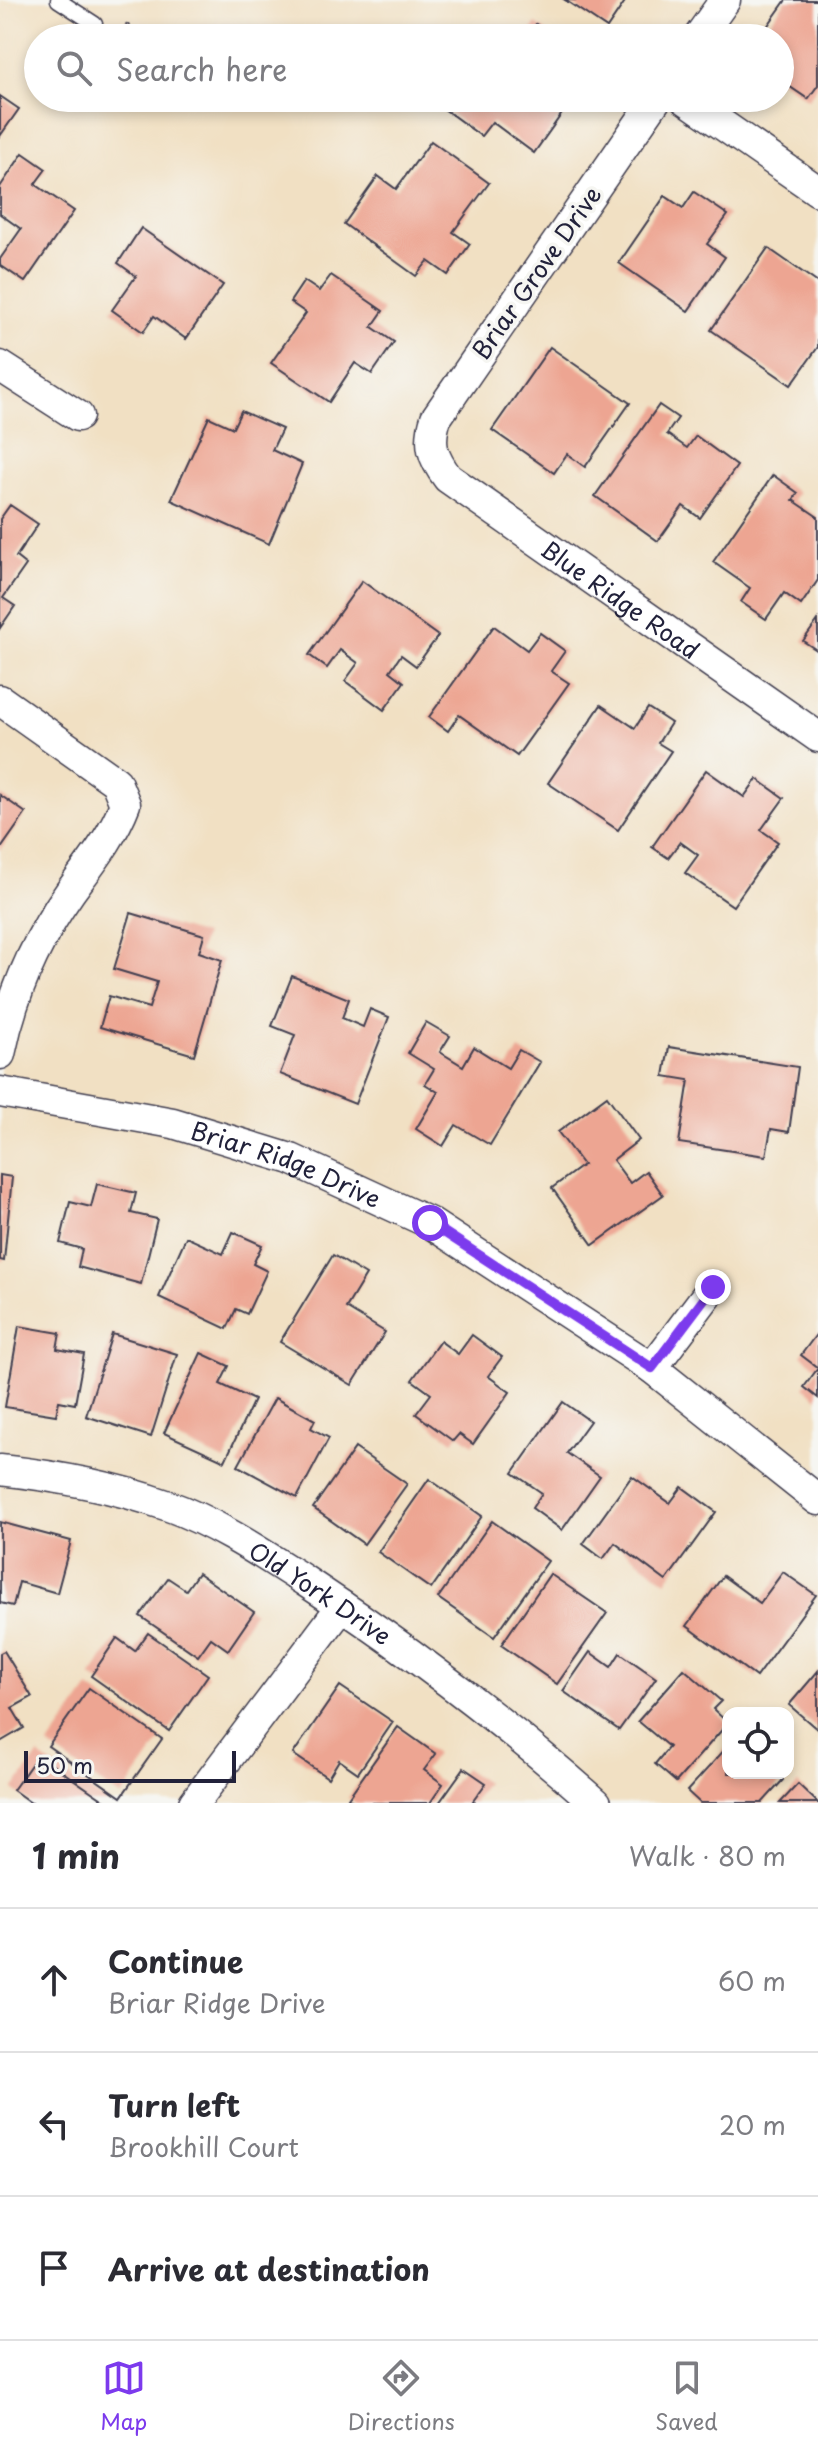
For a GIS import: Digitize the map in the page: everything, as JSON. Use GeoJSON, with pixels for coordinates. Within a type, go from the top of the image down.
{"type":"FeatureCollection","features":[{"type":"Feature","properties":{"kind":"street"},"geometry":{"type":"LineString","coordinates":[[708,24],[725,0]]}},
{"type":"Feature","properties":{"kind":"street","name":"Briar Grove Drive"},"geometry":{"type":"LineString","coordinates":[[432,452],[430,437],[436,418],[647,112]]}},
{"type":"Feature","properties":{"kind":"street"},"geometry":{"type":"LineString","coordinates":[[704,112],[818,191]]}},
{"type":"Feature","properties":{"kind":"street"},"geometry":{"type":"LineString","coordinates":[[0,366],[78,416]]}},
{"type":"Feature","properties":{"kind":"street","name":"Blue Ridge Road"},"geometry":{"type":"LineString","coordinates":[[432,452],[448,478],[818,737]]}},
{"type":"Feature","properties":{"kind":"street"},"geometry":{"type":"LineString","coordinates":[[0,700],[116,782],[125,804],[114,833],[69,894],[27,961],[0,1054]]}},
{"type":"Feature","properties":{"kind":"street","name":"Briar Ridge Drive"},"geometry":{"type":"LineString","coordinates":[[0,1092],[173,1123],[291,1159],[430,1223],[652,1368],[818,1500]]}},
{"type":"Feature","properties":{"kind":"street"},"geometry":{"type":"LineString","coordinates":[[652,1368],[713,1287]]}},
{"type":"Feature","properties":{"kind":"street","name":"Old York Drive"},"geometry":{"type":"LineString","coordinates":[[0,1470],[71,1478],[169,1506],[263,1554],[342,1606],[520,1735],[596,1803]]}},
{"type":"Feature","properties":{"kind":"street"},"geometry":{"type":"LineString","coordinates":[[194,1803],[342,1606]]}},
{"type":"Feature","properties":{"kind":"lane"},"geometry":{"type":"LineString","coordinates":[[58,0],[95,24]]}},
{"type":"Feature","properties":{"kind":"building"},"geometry":{"type":"Polygon","coordinates":[[[565,0],[626,0],[610,24],[601,24],[565,0]]]}},
{"type":"Feature","properties":{"kind":"building"},"geometry":{"type":"Polygon","coordinates":[[[786,0],[818,0],[818,85],[808,99],[794,90],[794,24],[769,24],[786,0]]]}},
{"type":"Feature","properties":{"kind":"building"},"geometry":{"type":"Polygon","coordinates":[[[0,96],[19,109],[0,136],[0,96]]]}},
{"type":"Feature","properties":{"kind":"building"},"geometry":{"type":"Polygon","coordinates":[[[448,112],[563,112],[534,153],[492,122],[481,136],[448,112]]]}},
{"type":"Feature","properties":{"kind":"building"},"geometry":{"type":"Polygon","coordinates":[[[431,141],[489,183],[453,232],[470,244],[448,275],[428,261],[416,276],[344,224],[378,176],[396,189],[431,141]]]}},
{"type":"Feature","properties":{"kind":"building"},"geometry":{"type":"Polygon","coordinates":[[[23,153],[46,169],[35,184],[74,211],[25,282],[0,265],[0,259],[21,229],[0,214],[0,187],[23,153]]]}},
{"type":"Feature","properties":{"kind":"building"},"geometry":{"type":"Polygon","coordinates":[[[694,192],[728,215],[707,244],[725,257],[688,311],[619,263],[665,196],[683,208],[694,192]]]}},
{"type":"Feature","properties":{"kind":"building"},"geometry":{"type":"Polygon","coordinates":[[[141,228],[223,285],[186,339],[154,316],[143,332],[112,310],[136,276],[118,263],[141,228]]]}},
{"type":"Feature","properties":{"kind":"building"},"geometry":{"type":"Polygon","coordinates":[[[768,248],[818,283],[818,347],[791,385],[711,330],[768,248]]]}},
{"type":"Feature","properties":{"kind":"building"},"geometry":{"type":"Polygon","coordinates":[[[331,275],[383,311],[372,327],[394,342],[372,374],[355,363],[329,402],[271,363],[306,313],[290,302],[304,281],[319,291],[331,275]]]}},
{"type":"Feature","properties":{"kind":"building"},"geometry":{"type":"Polygon","coordinates":[[[550,347],[630,403],[585,467],[567,454],[554,473],[492,430],[550,347]]]}},
{"type":"Feature","properties":{"kind":"building"},"geometry":{"type":"Polygon","coordinates":[[[659,405],[678,418],[667,434],[687,448],[696,436],[737,466],[700,518],[683,506],[658,541],[595,496],[659,405]]]}},
{"type":"Feature","properties":{"kind":"building"},"geometry":{"type":"Polygon","coordinates":[[[241,411],[282,429],[272,450],[302,464],[269,544],[171,500],[209,417],[233,428],[241,411]]]}},
{"type":"Feature","properties":{"kind":"building"},"geometry":{"type":"Polygon","coordinates":[[[773,475],[798,493],[793,500],[818,517],[818,580],[801,605],[784,593],[766,619],[741,602],[750,588],[713,562],[773,475]]]}},
{"type":"Feature","properties":{"kind":"building"},"geometry":{"type":"Polygon","coordinates":[[[10,505],[38,524],[16,557],[26,565],[3,598],[15,606],[0,628],[0,519],[10,505]]]}},
{"type":"Feature","properties":{"kind":"building"},"geometry":{"type":"Polygon","coordinates":[[[362,581],[438,636],[416,666],[401,655],[390,671],[404,682],[384,710],[345,681],[358,663],[340,650],[327,668],[309,655],[362,581]]]}},
{"type":"Feature","properties":{"kind":"building"},"geometry":{"type":"Polygon","coordinates":[[[818,620],[818,651],[803,641],[818,620]]]}},
{"type":"Feature","properties":{"kind":"building"},"geometry":{"type":"Polygon","coordinates":[[[494,626],[527,650],[540,633],[565,651],[551,671],[569,683],[517,756],[459,715],[448,731],[429,717],[494,626]]]}},
{"type":"Feature","properties":{"kind":"building"},"geometry":{"type":"Polygon","coordinates":[[[601,705],[635,728],[648,708],[671,723],[658,743],[671,751],[618,830],[548,783],[601,705]]]}},
{"type":"Feature","properties":{"kind":"building"},"geometry":{"type":"Polygon","coordinates":[[[706,770],[744,797],[757,779],[784,798],[761,830],[778,842],[733,906],[685,873],[698,855],[680,842],[668,858],[652,847],[706,770]]]}},
{"type":"Feature","properties":{"kind":"building"},"geometry":{"type":"Polygon","coordinates":[[[0,795],[26,813],[0,850],[0,795]]]}},
{"type":"Feature","properties":{"kind":"building"},"geometry":{"type":"Polygon","coordinates":[[[131,913],[204,935],[199,952],[222,960],[194,1055],[100,1027],[109,996],[149,1008],[157,982],[114,969],[131,913]]]}},
{"type":"Feature","properties":{"kind":"building"},"geometry":{"type":"Polygon","coordinates":[[[292,976],[349,999],[342,1018],[363,1027],[370,1009],[389,1017],[355,1104],[280,1074],[295,1035],[272,1026],[292,976]]]}},
{"type":"Feature","properties":{"kind":"building"},"geometry":{"type":"Polygon","coordinates":[[[426,1022],[450,1036],[440,1052],[463,1066],[474,1047],[508,1068],[519,1050],[540,1062],[490,1145],[456,1125],[443,1146],[416,1129],[438,1092],[425,1084],[434,1069],[408,1053],[426,1022]]]}},
{"type":"Feature","properties":{"kind":"building"},"geometry":{"type":"Polygon","coordinates":[[[669,1047],[798,1067],[789,1132],[771,1129],[766,1156],[679,1143],[689,1080],[664,1076],[669,1047]]]}},
{"type":"Feature","properties":{"kind":"building"},"geometry":{"type":"Polygon","coordinates":[[[607,1096],[639,1140],[613,1160],[630,1183],[646,1171],[663,1195],[593,1245],[552,1188],[583,1165],[558,1132],[607,1096]]]}},
{"type":"Feature","properties":{"kind":"building"},"geometry":{"type":"Polygon","coordinates":[[[0,1175],[12,1177],[4,1261],[0,1260],[0,1175]]]}},
{"type":"Feature","properties":{"kind":"building"},"geometry":{"type":"Polygon","coordinates":[[[97,1184],[136,1193],[131,1213],[157,1219],[141,1284],[78,1267],[82,1249],[60,1243],[70,1202],[91,1207],[97,1184]]]}},
{"type":"Feature","properties":{"kind":"building"},"geometry":{"type":"Polygon","coordinates":[[[233,1232],[262,1245],[253,1264],[267,1271],[247,1314],[236,1309],[227,1329],[159,1297],[186,1237],[223,1254],[233,1232]]]}},
{"type":"Feature","properties":{"kind":"building"},"geometry":{"type":"Polygon","coordinates":[[[333,1255],[366,1275],[346,1308],[385,1332],[352,1385],[280,1342],[333,1255]]]}},
{"type":"Feature","properties":{"kind":"building"},"geometry":{"type":"Polygon","coordinates":[[[19,1326],[60,1333],[57,1349],[84,1354],[75,1404],[59,1401],[56,1415],[5,1407],[19,1326]]]}},
{"type":"Feature","properties":{"kind":"building"},"geometry":{"type":"Polygon","coordinates":[[[818,1332],[818,1368],[801,1355],[818,1332]]]}},
{"type":"Feature","properties":{"kind":"building"},"geometry":{"type":"Polygon","coordinates":[[[112,1334],[177,1354],[151,1437],[86,1416],[112,1334]]]}},
{"type":"Feature","properties":{"kind":"building"},"geometry":{"type":"Polygon","coordinates":[[[472,1335],[502,1357],[488,1376],[510,1392],[473,1444],[459,1434],[453,1441],[416,1414],[431,1394],[412,1380],[440,1341],[458,1354],[472,1335]]]}},
{"type":"Feature","properties":{"kind":"building"},"geometry":{"type":"Polygon","coordinates":[[[201,1353],[229,1366],[220,1384],[254,1400],[225,1461],[164,1433],[201,1353]]]}},
{"type":"Feature","properties":{"kind":"building"},"geometry":{"type":"Polygon","coordinates":[[[818,1368],[818,1398],[804,1387],[818,1368]]]}},
{"type":"Feature","properties":{"kind":"building"},"geometry":{"type":"Polygon","coordinates":[[[275,1398],[315,1420],[311,1428],[329,1438],[297,1498],[238,1466],[275,1398]]]}},
{"type":"Feature","properties":{"kind":"building"},"geometry":{"type":"Polygon","coordinates":[[[563,1402],[590,1421],[567,1453],[600,1476],[562,1530],[532,1508],[542,1493],[513,1473],[563,1402]]]}},
{"type":"Feature","properties":{"kind":"building"},"geometry":{"type":"Polygon","coordinates":[[[355,1448],[407,1484],[364,1544],[313,1508],[355,1448]]]}},
{"type":"Feature","properties":{"kind":"building"},"geometry":{"type":"Polygon","coordinates":[[[632,1476],[670,1503],[682,1487],[716,1512],[666,1581],[615,1543],[603,1559],[583,1544],[632,1476]]]}},
{"type":"Feature","properties":{"kind":"building"},"geometry":{"type":"Polygon","coordinates":[[[429,1479],[482,1516],[431,1589],[378,1552],[429,1479]]]}},
{"type":"Feature","properties":{"kind":"building"},"geometry":{"type":"Polygon","coordinates":[[[492,1521],[548,1561],[494,1637],[438,1598],[492,1521]]]}},
{"type":"Feature","properties":{"kind":"building"},"geometry":{"type":"Polygon","coordinates":[[[0,1522],[71,1541],[57,1593],[19,1582],[13,1606],[0,1603],[0,1522]]]}},
{"type":"Feature","properties":{"kind":"building"},"geometry":{"type":"Polygon","coordinates":[[[783,1572],[816,1595],[756,1677],[687,1626],[723,1576],[760,1603],[783,1572]]]}},
{"type":"Feature","properties":{"kind":"building"},"geometry":{"type":"Polygon","coordinates":[[[198,1573],[254,1612],[228,1650],[211,1638],[198,1656],[140,1616],[168,1578],[186,1590],[198,1573]]]}},
{"type":"Feature","properties":{"kind":"building"},"geometry":{"type":"Polygon","coordinates":[[[550,1574],[607,1613],[557,1684],[501,1645],[550,1574]]]}},
{"type":"Feature","properties":{"kind":"building"},"geometry":{"type":"Polygon","coordinates":[[[148,1633],[208,1675],[169,1731],[91,1676],[117,1638],[135,1651],[148,1633]]]}},
{"type":"Feature","properties":{"kind":"building"},"geometry":{"type":"Polygon","coordinates":[[[4,1651],[32,1697],[12,1708],[24,1728],[0,1742],[0,1653],[4,1651]]]}},
{"type":"Feature","properties":{"kind":"building"},"geometry":{"type":"Polygon","coordinates":[[[590,1652],[611,1667],[620,1653],[656,1678],[619,1730],[563,1691],[590,1652]]]}},
{"type":"Feature","properties":{"kind":"building"},"geometry":{"type":"Polygon","coordinates":[[[684,1669],[721,1701],[713,1709],[722,1717],[722,1730],[676,1782],[655,1764],[669,1747],[638,1721],[684,1669]]]}},
{"type":"Feature","properties":{"kind":"building"},"geometry":{"type":"Polygon","coordinates":[[[818,1671],[818,1730],[789,1705],[818,1671]]]}},
{"type":"Feature","properties":{"kind":"building"},"geometry":{"type":"Polygon","coordinates":[[[340,1686],[393,1722],[358,1773],[339,1760],[328,1778],[293,1754],[340,1686]]]}},
{"type":"Feature","properties":{"kind":"building"},"geometry":{"type":"Polygon","coordinates":[[[89,1688],[162,1739],[121,1797],[48,1746],[89,1688]]]}},
{"type":"Feature","properties":{"kind":"building"},"geometry":{"type":"Polygon","coordinates":[[[398,1727],[436,1754],[424,1770],[443,1784],[430,1803],[356,1803],[348,1798],[398,1727]]]}},
{"type":"Feature","properties":{"kind":"building"},"geometry":{"type":"Polygon","coordinates":[[[722,1753],[722,1779],[783,1780],[762,1803],[700,1803],[687,1791],[722,1753]]]}},
{"type":"Feature","properties":{"kind":"building"},"geometry":{"type":"Polygon","coordinates":[[[38,1755],[108,1803],[31,1803],[13,1790],[38,1755]]]}},
{"type":"Feature","properties":{"kind":"building"},"geometry":{"type":"Polygon","coordinates":[[[464,1768],[486,1783],[473,1801],[476,1803],[439,1803],[464,1768]]]}},
{"type":"Feature","properties":{"kind":"building"},"geometry":{"type":"Polygon","coordinates":[[[798,1784],[818,1803],[780,1803],[798,1784]]]}},
{"type":"Feature","properties":{"kind":"route"},"geometry":{"type":"LineString","coordinates":[[430,1223],[652,1368],[713,1287]]}}]}
